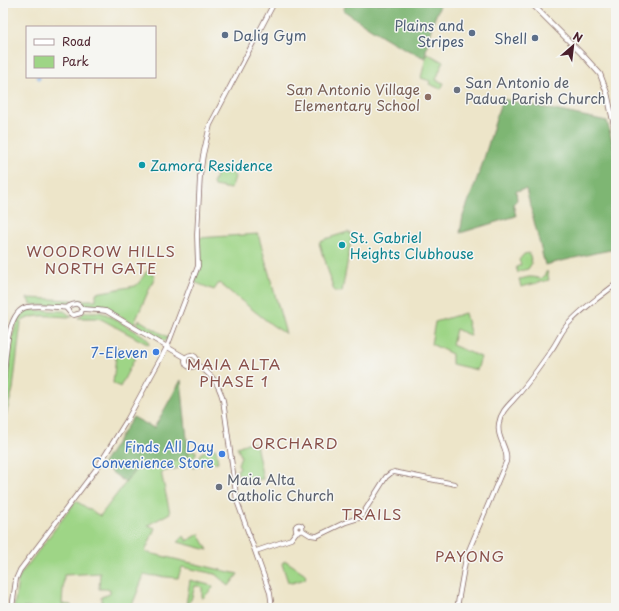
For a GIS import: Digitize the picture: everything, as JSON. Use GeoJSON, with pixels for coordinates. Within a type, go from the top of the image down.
{"type":"FeatureCollection","features":[{"type":"Feature","properties":{"kind":"main road"},"geometry":{"type":"LineString","coordinates":[[531,3],[581,52],[600,74],[607,93],[616,134]]}},
{"type":"Feature","properties":{"kind":"street"},"geometry":{"type":"LineString","coordinates":[[12,608],[16,580],[20,570],[98,468],[127,420],[167,347],[198,266],[196,235],[200,176],[203,154],[210,125],[274,3]]}},
{"type":"Feature","properties":{"kind":"street"},"geometry":{"type":"LineString","coordinates":[[457,608],[466,557],[494,494],[506,462],[507,457],[499,435],[499,424],[502,414],[531,378],[553,347],[562,331],[584,309],[616,284]]}},
{"type":"Feature","properties":{"kind":"street"},"geometry":{"type":"LineString","coordinates":[[3,386],[9,337],[16,314],[28,307],[66,308],[75,303],[82,309],[106,311],[186,358]]}},
{"type":"Feature","properties":{"kind":"street"},"geometry":{"type":"LineString","coordinates":[[66,308],[71,314],[74,315],[78,315],[82,309]]}},
{"type":"Feature","properties":{"kind":"street"},"geometry":{"type":"LineString","coordinates":[[186,358],[193,356],[197,360],[196,364],[212,376],[220,391],[223,400],[237,501],[270,593],[272,608]]}},
{"type":"Feature","properties":{"kind":"street"},"geometry":{"type":"LineString","coordinates":[[186,358],[186,364],[188,366],[192,367],[196,364]]}},
{"type":"Feature","properties":{"kind":"street"},"geometry":{"type":"LineString","coordinates":[[256,551],[291,539],[300,530],[316,536],[358,518],[362,515],[386,477],[391,472],[455,484]]}},
{"type":"Feature","properties":{"kind":"green space"},"geometry":{"type":"Polygon","coordinates":[[[347,3],[441,3],[432,25],[425,58],[393,42],[343,10],[347,3]]]}},
{"type":"Feature","properties":{"kind":"green space"},"geometry":{"type":"Polygon","coordinates":[[[427,53],[443,62],[436,80],[444,83],[441,89],[429,84],[430,81],[421,78],[427,53]]]}},
{"type":"Feature","properties":{"kind":"green space"},"geometry":{"type":"Polygon","coordinates":[[[502,99],[607,121],[616,157],[616,249],[545,265],[526,189],[516,191],[517,200],[513,204],[516,216],[460,233],[463,216],[482,165],[502,99]]]}},
{"type":"Feature","properties":{"kind":"green space"},"geometry":{"type":"Polygon","coordinates":[[[216,170],[232,172],[235,177],[231,189],[214,186],[213,183],[216,178],[214,172],[216,170]]]}},
{"type":"Feature","properties":{"kind":"green space"},"geometry":{"type":"Polygon","coordinates":[[[348,232],[352,236],[342,292],[334,291],[320,243],[322,240],[348,232]]]}},
{"type":"Feature","properties":{"kind":"green space"},"geometry":{"type":"Polygon","coordinates":[[[258,234],[286,334],[272,325],[219,283],[214,290],[194,282],[199,271],[198,238],[258,234]]]}},
{"type":"Feature","properties":{"kind":"green space"},"geometry":{"type":"Polygon","coordinates":[[[529,253],[532,263],[528,269],[518,273],[516,267],[521,265],[519,260],[524,254],[529,253]]]}},
{"type":"Feature","properties":{"kind":"green space"},"geometry":{"type":"Polygon","coordinates":[[[147,271],[155,276],[134,324],[108,309],[84,306],[77,302],[77,300],[96,300],[96,293],[135,286],[147,271]]]}},
{"type":"Feature","properties":{"kind":"green space"},"geometry":{"type":"Polygon","coordinates":[[[547,271],[549,280],[521,287],[519,279],[530,277],[541,278],[547,271]]]}},
{"type":"Feature","properties":{"kind":"green space"},"geometry":{"type":"Polygon","coordinates":[[[27,298],[73,301],[67,306],[33,305],[27,298]]]}},
{"type":"Feature","properties":{"kind":"green space"},"geometry":{"type":"Polygon","coordinates":[[[25,311],[64,311],[72,317],[38,316],[21,322],[13,389],[3,426],[3,395],[6,387],[12,338],[19,317],[25,311]]]}},
{"type":"Feature","properties":{"kind":"green space"},"geometry":{"type":"Polygon","coordinates":[[[85,312],[99,312],[106,314],[144,336],[148,340],[149,345],[99,318],[78,318],[85,312]]]}},
{"type":"Feature","properties":{"kind":"green space"},"geometry":{"type":"Polygon","coordinates":[[[465,313],[471,336],[456,329],[452,345],[481,357],[477,370],[452,364],[452,354],[431,344],[435,322],[465,313]]]}},
{"type":"Feature","properties":{"kind":"green space"},"geometry":{"type":"Polygon","coordinates":[[[139,320],[169,338],[165,341],[136,326],[139,320]]]}},
{"type":"Feature","properties":{"kind":"green space"},"geometry":{"type":"Polygon","coordinates":[[[114,346],[135,358],[120,387],[113,383],[116,356],[114,346]]]}},
{"type":"Feature","properties":{"kind":"green space"},"geometry":{"type":"Polygon","coordinates":[[[181,380],[189,458],[136,469],[125,482],[102,465],[133,417],[154,428],[181,380]]]}},
{"type":"Feature","properties":{"kind":"green space"},"geometry":{"type":"Polygon","coordinates":[[[250,442],[256,444],[263,479],[255,480],[250,485],[240,479],[237,470],[240,468],[238,464],[241,456],[237,447],[250,442]]]}},
{"type":"Feature","properties":{"kind":"green space"},"geometry":{"type":"Polygon","coordinates":[[[216,449],[218,462],[192,467],[202,452],[216,449]]]}},
{"type":"Feature","properties":{"kind":"green space"},"geometry":{"type":"Polygon","coordinates":[[[196,451],[196,454],[188,466],[161,472],[170,513],[148,525],[155,528],[145,552],[238,574],[229,586],[215,574],[182,567],[178,578],[144,575],[131,608],[103,608],[101,597],[110,594],[110,589],[99,589],[100,573],[64,575],[62,604],[71,605],[71,608],[14,608],[18,580],[21,574],[76,501],[100,516],[136,469],[189,458],[188,452],[196,451]]]}},
{"type":"Feature","properties":{"kind":"green space"},"geometry":{"type":"Polygon","coordinates":[[[199,534],[208,550],[178,542],[184,536],[187,541],[199,534]]]}},
{"type":"Feature","properties":{"kind":"green space"},"geometry":{"type":"Polygon","coordinates":[[[286,561],[304,573],[306,575],[305,579],[292,583],[288,582],[282,564],[286,561]]]}},
{"type":"Feature","properties":{"kind":"green space"},"geometry":{"type":"Polygon","coordinates":[[[190,580],[213,586],[213,588],[202,599],[202,588],[200,586],[195,586],[191,600],[186,605],[190,580]]]}},
{"type":"Feature","properties":{"kind":"place","name":"Plains and Stripes"},"geometry":{"type":"Point","coordinates":[472,33]}},
{"type":"Feature","properties":{"kind":"place","name":"Dalig Gym"},"geometry":{"type":"Point","coordinates":[225,35]}},
{"type":"Feature","properties":{"kind":"place","name":"Shell"},"geometry":{"type":"Point","coordinates":[535,38]}},
{"type":"Feature","properties":{"kind":"place","name":"San Antonio de Padua Parish Church"},"geometry":{"type":"Point","coordinates":[457,90]}},
{"type":"Feature","properties":{"kind":"place","name":"San Antonio Village Elementary School"},"geometry":{"type":"Point","coordinates":[428,97]}},
{"type":"Feature","properties":{"kind":"place","name":"Zamora Residence"},"geometry":{"type":"Point","coordinates":[142,165]}},
{"type":"Feature","properties":{"kind":"place","name":"St. Gabriel Heights Clubhouse"},"geometry":{"type":"Point","coordinates":[342,245]}},
{"type":"Feature","properties":{"kind":"place","name":"7-Eleven"},"geometry":{"type":"Point","coordinates":[156,352]}},
{"type":"Feature","properties":{"kind":"place","name":"Finds All Day Convenience Store"},"geometry":{"type":"Point","coordinates":[222,454]}},
{"type":"Feature","properties":{"kind":"place","name":"Maia Alta Catholic Church"},"geometry":{"type":"Point","coordinates":[219,487]}},
{"type":"Feature","properties":{"kind":"district","name":"WOODROW HILLS NORTH GATE"},"geometry":{"type":"Point","coordinates":[101,258]}},
{"type":"Feature","properties":{"kind":"district","name":"MAIA ALTA PHASE 1"},"geometry":{"type":"Point","coordinates":[234,372]}},
{"type":"Feature","properties":{"kind":"district","name":"ORCHARD"},"geometry":{"type":"Point","coordinates":[295,442]}},
{"type":"Feature","properties":{"kind":"district","name":"TRAILS"},"geometry":{"type":"Point","coordinates":[372,513]}},
{"type":"Feature","properties":{"kind":"district","name":"PAYONG"},"geometry":{"type":"Point","coordinates":[470,555]}}]}
